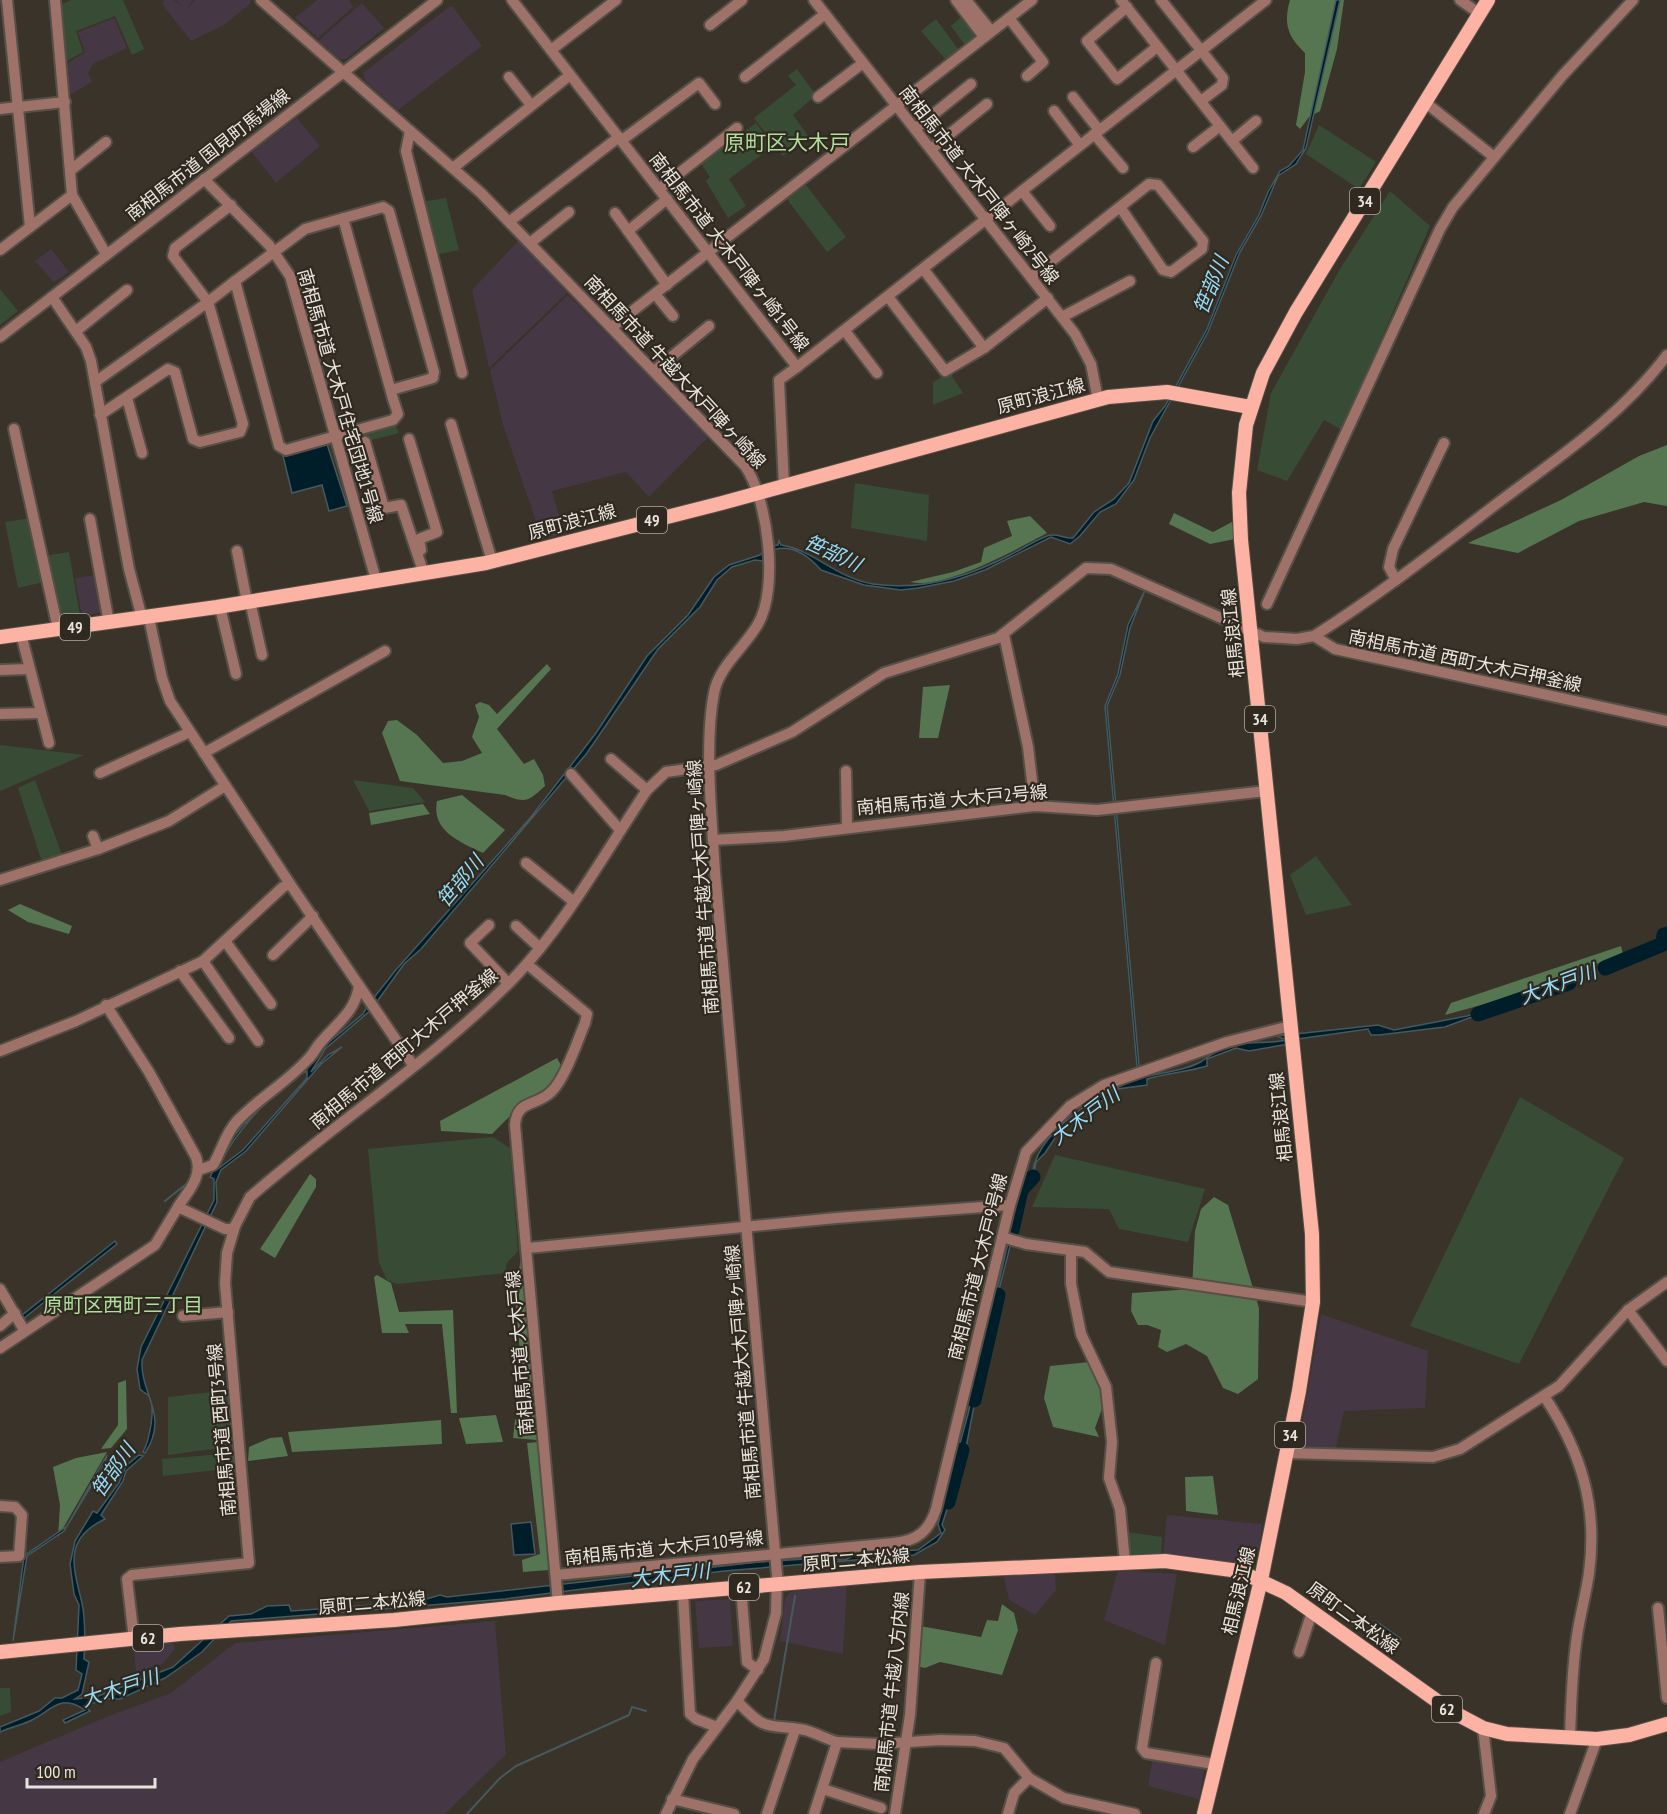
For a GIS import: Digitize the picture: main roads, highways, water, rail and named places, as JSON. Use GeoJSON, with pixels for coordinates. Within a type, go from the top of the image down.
{"type":"FeatureCollection","features":[{"type":"Feature","properties":{"kind":"main road","name":"34"},"geometry":{"type":"LineString","coordinates":[[1250,407],[1263,373],[1296,312],[1488,0]]}},
{"type":"Feature","properties":{"kind":"main road","name":"原町浪江線"},"geometry":{"type":"LineString","coordinates":[[0,637],[57,624],[108,617],[146,618],[425,574],[492,561],[784,486],[1098,400],[1149,393],[1185,394],[1250,407]]}},
{"type":"Feature","properties":{"kind":"main road","name":"相馬浪江線"},"geometry":{"type":"LineString","coordinates":[[1204,1814],[1214,1764],[1260,1580],[1299,1391],[1313,1302],[1312,1234],[1241,540],[1239,493],[1250,407]]}},
{"type":"Feature","properties":{"kind":"main road","name":"原町二本松線"},"geometry":{"type":"LineString","coordinates":[[0,1652],[134,1639],[394,1620],[558,1601],[682,1593],[741,1587],[777,1579],[1165,1561],[1239,1571],[1287,1593],[1451,1712],[1483,1728],[1507,1734],[1597,1738],[1629,1735],[1667,1724]]}},
{"type":"Feature","properties":{"kind":"water"},"geometry":{"type":"Polygon","coordinates":[[[1336,0],[1340,0],[1306,148],[1296,164],[1278,176],[1261,216],[1240,252],[1208,332],[1150,438],[1134,480],[1116,504],[1100,512],[1080,536],[1070,544],[1051,537],[985,570],[954,581],[918,588],[901,590],[864,585],[821,570],[803,554],[782,548],[766,553],[763,561],[755,560],[732,567],[717,580],[700,607],[658,649],[587,753],[421,949],[404,964],[371,1010],[325,1049],[311,1072],[328,1055],[342,1047],[321,1064],[246,1151],[221,1170],[216,1182],[217,1202],[142,1360],[145,1384],[150,1399],[140,1389],[137,1369],[141,1347],[214,1200],[214,1179],[210,1177],[230,1141],[264,1105],[233,1141],[219,1168],[243,1150],[307,1078],[307,1071],[274,1095],[328,1043],[363,1014],[395,971],[531,817],[596,733],[647,656],[688,615],[714,577],[729,565],[760,555],[769,546],[778,545],[779,541],[781,545],[803,552],[860,581],[891,586],[909,586],[944,580],[978,570],[1047,536],[1073,538],[1094,512],[1114,499],[1129,483],[1153,421],[1165,406],[1207,329],[1236,255],[1259,215],[1268,192],[1280,171],[1289,166],[1303,150],[1336,0]]]}},
{"type":"Feature","properties":{"kind":"water"},"geometry":{"type":"Polygon","coordinates":[[[327,444],[347,506],[329,511],[322,485],[292,493],[283,456],[327,444]]]}},
{"type":"Feature","properties":{"kind":"water"},"geometry":{"type":"Polygon","coordinates":[[[1145,590],[1130,628],[1120,675],[1107,706],[1139,1065],[1144,1077],[1189,1067],[1217,1051],[1235,1045],[1286,1040],[1277,1036],[1378,1025],[1394,1030],[1467,1016],[1520,997],[1529,999],[1662,942],[1659,936],[1667,932],[1663,944],[1530,1001],[1501,1006],[1445,1027],[1379,1035],[1371,1035],[1368,1029],[1298,1039],[1289,1044],[1249,1051],[1236,1048],[1207,1059],[1207,1066],[1147,1079],[1147,1085],[1117,1089],[1077,1120],[1061,1129],[1036,1162],[1033,1179],[1023,1188],[990,1327],[983,1374],[977,1377],[978,1385],[965,1453],[953,1477],[954,1487],[942,1525],[945,1530],[937,1542],[914,1555],[724,1571],[505,1599],[231,1621],[202,1652],[165,1678],[120,1699],[106,1699],[84,1706],[90,1711],[65,1723],[63,1720],[85,1710],[76,1705],[63,1703],[28,1722],[0,1732],[0,1727],[39,1711],[55,1698],[62,1698],[78,1690],[82,1674],[76,1670],[79,1605],[74,1594],[70,1564],[75,1541],[93,1511],[97,1513],[119,1483],[126,1466],[139,1455],[143,1456],[126,1471],[123,1481],[101,1515],[105,1519],[82,1535],[74,1555],[84,1617],[84,1659],[89,1662],[82,1694],[75,1699],[96,1697],[173,1667],[229,1616],[251,1614],[267,1606],[289,1605],[291,1611],[416,1602],[440,1595],[447,1597],[758,1562],[806,1559],[845,1560],[861,1552],[887,1556],[896,1551],[918,1550],[941,1533],[938,1524],[968,1414],[1021,1188],[1032,1177],[1036,1160],[1044,1144],[1057,1129],[1090,1103],[1126,1083],[1142,1077],[1137,1066],[1105,706],[1118,674],[1128,625],[1145,590]]]}},
{"type":"Feature","properties":{"kind":"water"},"geometry":{"type":"Polygon","coordinates":[[[115,1241],[117,1244],[23,1319],[21,1316],[115,1241]]]}},
{"type":"Feature","properties":{"kind":"water"},"geometry":{"type":"Polygon","coordinates":[[[151,1402],[155,1416],[155,1427],[152,1440],[145,1453],[143,1452],[150,1432],[151,1402]]]}},
{"type":"Feature","properties":{"kind":"water"},"geometry":{"type":"Polygon","coordinates":[[[107,1455],[105,1463],[64,1531],[27,1556],[13,1641],[24,1556],[67,1526],[107,1455]]]}},
{"type":"Feature","properties":{"kind":"water"},"geometry":{"type":"Polygon","coordinates":[[[531,1522],[535,1554],[514,1555],[511,1524],[531,1522]]]}},
{"type":"Feature","properties":{"kind":"water"},"geometry":{"type":"Polygon","coordinates":[[[1376,1621],[1401,1639],[1392,1651],[1367,1634],[1376,1621]]]}},
{"type":"Feature","properties":{"kind":"waterway","name":"大木戸川"},"geometry":{"type":"LineString","coordinates":[[1605,968],[1663,944],[1664,935],[1667,934]]}},
{"type":"Feature","properties":{"kind":"waterway","name":"大木戸川"},"geometry":{"type":"LineString","coordinates":[[1478,1014],[1569,983]]}},
{"type":"Feature","properties":{"kind":"waterway","name":"大木戸川"},"geometry":{"type":"LineString","coordinates":[[1012,1230],[1021,1190],[1033,1177]]}},
{"type":"Feature","properties":{"kind":"waterway","name":"笹部川"},"geometry":{"type":"LineString","coordinates":[[165,1201],[191,1180]]}},
{"type":"Feature","properties":{"kind":"waterway","name":"大木戸川"},"geometry":{"type":"LineString","coordinates":[[974,1400],[998,1295]]}},
{"type":"Feature","properties":{"kind":"waterway","name":"大木戸川"},"geometry":{"type":"LineString","coordinates":[[948,1502],[962,1450]]}},
{"type":"Feature","properties":{"kind":"waterway"},"geometry":{"type":"LineString","coordinates":[[774,1721],[795,1596]]}},
{"type":"Feature","properties":{"kind":"waterway","name":"大木戸川"},"geometry":{"type":"LineString","coordinates":[[467,1814],[500,1778],[516,1766],[629,1715],[632,1707],[646,1711]]}},
{"type":"Feature","properties":{"kind":"district","name":"原町区大木戸"},"geometry":{"type":"Point","coordinates":[787,143]}},
{"type":"Feature","properties":{"kind":"district","name":"原町区西町三丁目"},"geometry":{"type":"Point","coordinates":[123,1305]}}]}
